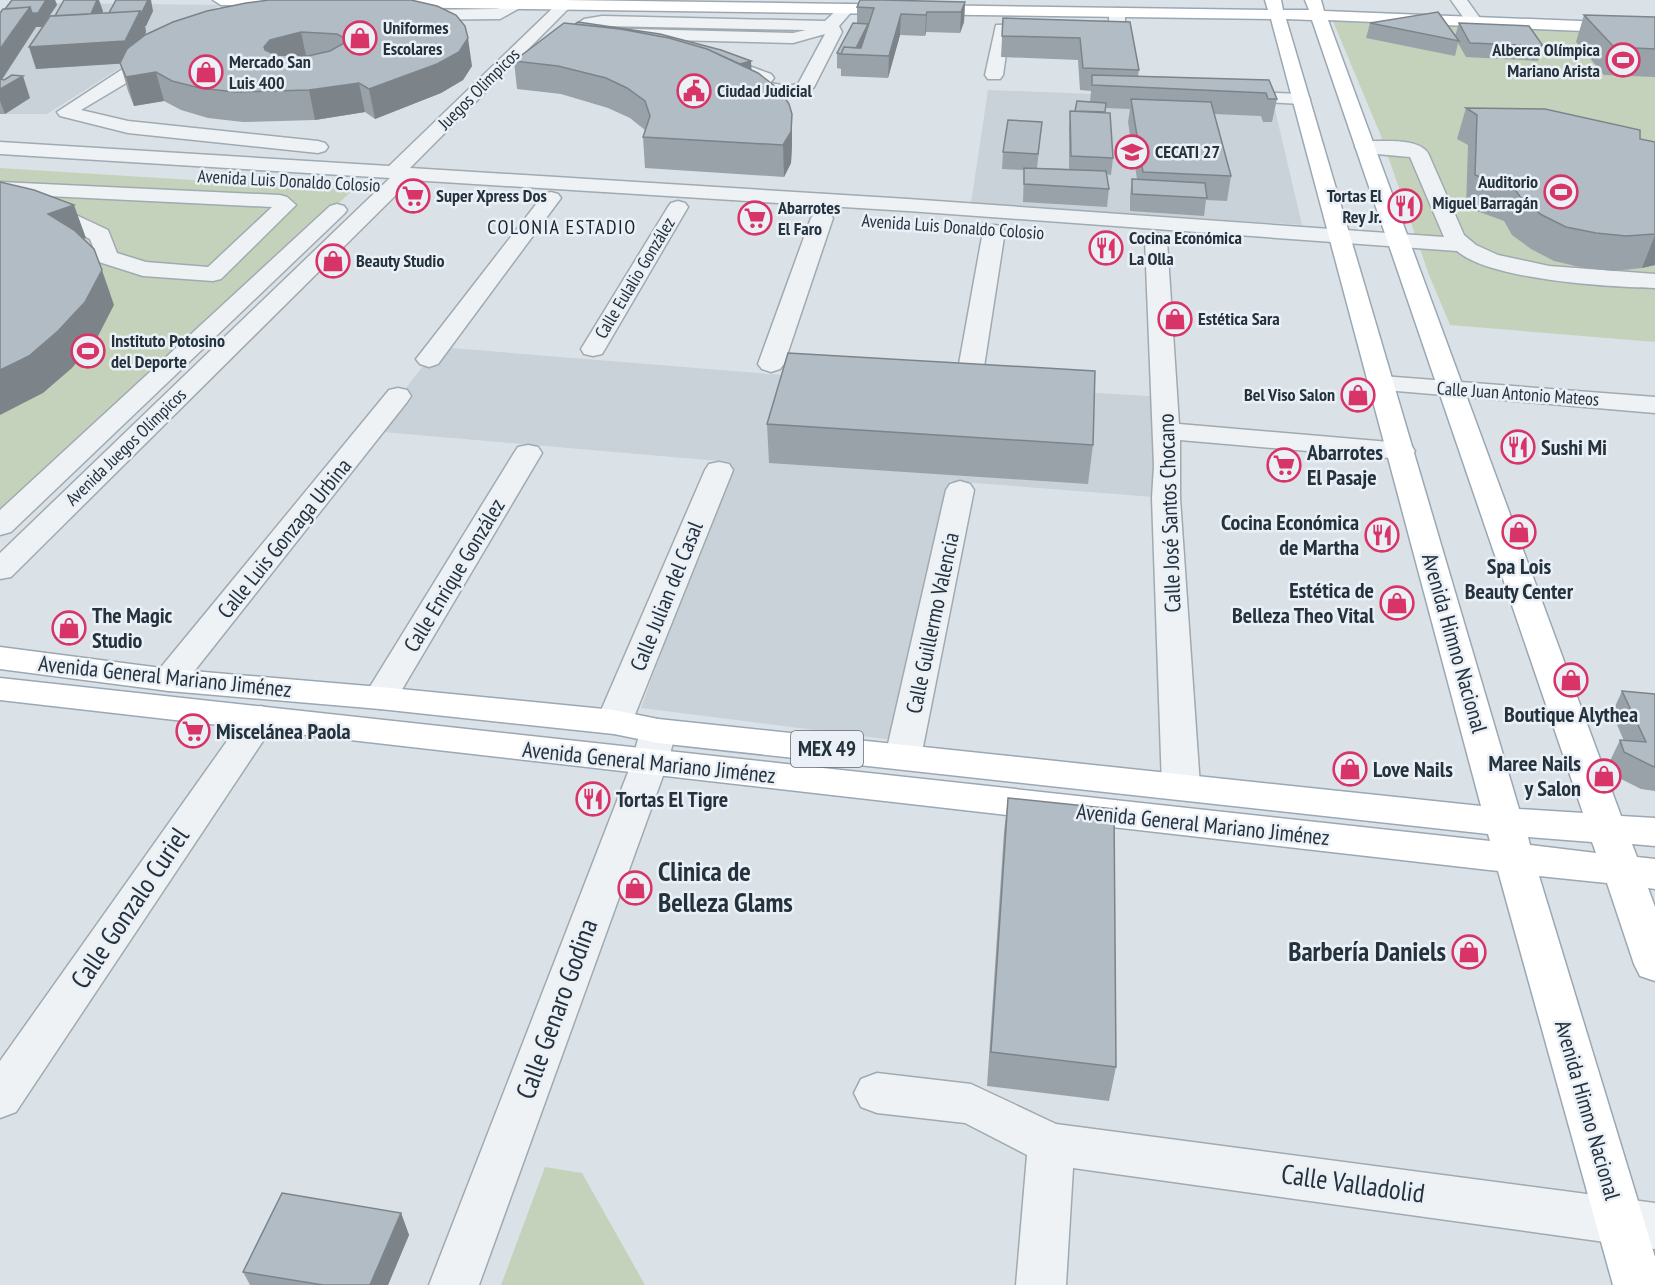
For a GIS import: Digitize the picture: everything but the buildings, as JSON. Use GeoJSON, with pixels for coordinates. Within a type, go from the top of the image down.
{"type":"FeatureCollection","features":[{"type":"Feature","properties":{"kind":"main road"},"geometry":{"type":"LineString","coordinates":[[221,0],[245,8],[320,8]]}},
{"type":"Feature","properties":{"kind":"main road"},"geometry":{"type":"LineString","coordinates":[[373,5],[543,2],[564,5],[713,4],[846,9],[952,5],[1117,20],[1133,6],[1275,7],[1316,8],[1474,21],[1655,29]]}},
{"type":"Feature","properties":{"kind":"main road","name":"Avenida Himno Nacional"},"geometry":{"type":"LineString","coordinates":[[1275,7],[1504,822],[1637,1222],[1638,1285]]}},
{"type":"Feature","properties":{"kind":"main road"},"geometry":{"type":"LineString","coordinates":[[1316,8],[1606,830],[1638,872],[1655,964]]}},
{"type":"Feature","properties":{"kind":"main road"},"geometry":{"type":"LineString","coordinates":[[1301,99],[1348,100]]}},
{"type":"Feature","properties":{"kind":"main road","name":"Avenida General Mariano Jiménez"},"geometry":{"type":"LineString","coordinates":[[0,658],[169,680],[380,698],[614,722],[654,747],[1638,872]]}},
{"type":"Feature","properties":{"kind":"main road","name":"Avenida General Mariano Jiménez"},"geometry":{"type":"LineString","coordinates":[[0,689],[261,718],[654,747],[903,757],[1504,822],[1655,832]]}},
{"type":"Feature","properties":{"kind":"street"},"geometry":{"type":"LineString","coordinates":[[935,0],[952,5]]}},
{"type":"Feature","properties":{"kind":"street"},"geometry":{"type":"LineString","coordinates":[[1459,0],[1474,21]]}},
{"type":"Feature","properties":{"kind":"street"},"geometry":{"type":"LineString","coordinates":[[373,5],[406,15],[500,14],[519,4]]}},
{"type":"Feature","properties":{"kind":"street","name":"Juegos Olimpicos"},"geometry":{"type":"LineString","coordinates":[[381,177],[564,5]]}},
{"type":"Feature","properties":{"kind":"street"},"geometry":{"type":"LineString","coordinates":[[279,18],[320,8]]}},
{"type":"Feature","properties":{"kind":"street"},"geometry":{"type":"LineString","coordinates":[[588,33],[793,38],[812,34],[831,26],[846,9]]}},
{"type":"Feature","properties":{"kind":"street"},"geometry":{"type":"LineString","coordinates":[[994,75],[1003,11]]}},
{"type":"Feature","properties":{"kind":"street"},"geometry":{"type":"LineString","coordinates":[[1002,28],[1051,28],[1077,38],[1116,42],[1117,20]]}},
{"type":"Feature","properties":{"kind":"street"},"geometry":{"type":"LineString","coordinates":[[686,52],[588,33],[581,31],[580,28],[590,22],[602,21],[831,26]]}},
{"type":"Feature","properties":{"kind":"street"},"geometry":{"type":"LineString","coordinates":[[793,38],[784,51],[706,55],[769,74],[759,84],[770,90],[798,91],[805,87],[834,32],[831,26]]}},
{"type":"Feature","properties":{"kind":"street"},"geometry":{"type":"LineString","coordinates":[[2,153],[147,61],[178,46]]}},
{"type":"Feature","properties":{"kind":"street"},"geometry":{"type":"LineString","coordinates":[[1213,95],[1301,99]]}},
{"type":"Feature","properties":{"kind":"street"},"geometry":{"type":"LineString","coordinates":[[66,112],[128,127],[317,146],[381,177]]}},
{"type":"Feature","properties":{"kind":"street"},"geometry":{"type":"LineString","coordinates":[[1365,147],[1409,149],[1418,153],[1456,238],[1463,245],[1500,262],[1541,272],[1584,278],[1655,281]]}},
{"type":"Feature","properties":{"kind":"street","name":"Avenida Luis Donaldo Colosio"},"geometry":{"type":"LineString","coordinates":[[2,153],[85,168],[381,177],[551,198],[822,219],[906,215],[994,231],[1156,240],[1341,244]]}},
{"type":"Feature","properties":{"kind":"street","name":"Avenida Luis Donaldo Colosio"},"geometry":{"type":"LineString","coordinates":[[2,153],[105,154],[381,177],[1401,249],[1463,245]]}},
{"type":"Feature","properties":{"kind":"street"},"geometry":{"type":"LineString","coordinates":[[85,168],[105,154]]}},
{"type":"Feature","properties":{"kind":"street","name":"Avenida Juegos Olímpicos"},"geometry":{"type":"LineString","coordinates":[[0,526],[381,177]]}},
{"type":"Feature","properties":{"kind":"street","name":"Avenida Juegos Olímpicos"},"geometry":{"type":"LineString","coordinates":[[0,570],[381,177]]}},
{"type":"Feature","properties":{"kind":"street"},"geometry":{"type":"LineString","coordinates":[[0,188],[280,201],[286,205],[213,274],[142,269],[107,257],[100,235],[52,211],[0,199]]}},
{"type":"Feature","properties":{"kind":"street"},"geometry":{"type":"LineString","coordinates":[[429,358],[551,198]]}},
{"type":"Feature","properties":{"kind":"street","name":"Calle Eulalio González"},"geometry":{"type":"LineString","coordinates":[[593,350],[678,207]]}},
{"type":"Feature","properties":{"kind":"street"},"geometry":{"type":"LineString","coordinates":[[771,364],[822,219]]}},
{"type":"Feature","properties":{"kind":"street"},"geometry":{"type":"LineString","coordinates":[[968,386],[994,231]]}},
{"type":"Feature","properties":{"kind":"street","name":"Calle José Santos Chocano"},"geometry":{"type":"LineString","coordinates":[[1156,240],[1168,466],[1166,498],[1181,786]]}},
{"type":"Feature","properties":{"kind":"street","name":"Calle Juan Antonio Mateos"},"geometry":{"type":"LineString","coordinates":[[1382,384],[1655,405]]}},
{"type":"Feature","properties":{"kind":"street","name":"Calle Luis Gonzaga Urbina"},"geometry":{"type":"LineString","coordinates":[[169,680],[398,396]]}},
{"type":"Feature","properties":{"kind":"street"},"geometry":{"type":"LineString","coordinates":[[1166,425],[1401,451]]}},
{"type":"Feature","properties":{"kind":"street","name":"Calle Enrique González"},"geometry":{"type":"LineString","coordinates":[[380,698],[528,453]]}},
{"type":"Feature","properties":{"kind":"street","name":"Calle Julian del Casal"},"geometry":{"type":"LineString","coordinates":[[614,722],[718,470]]}},
{"type":"Feature","properties":{"kind":"street","name":"Calle Guillermo Valencia"},"geometry":{"type":"LineString","coordinates":[[903,757],[960,490]]}},
{"type":"Feature","properties":{"kind":"street","name":"Calle Gonzalo Curiel"},"geometry":{"type":"LineString","coordinates":[[0,1098],[261,718]]}},
{"type":"Feature","properties":{"kind":"street","name":"Calle Genaro Godina"},"geometry":{"type":"LineString","coordinates":[[454,1285],[654,747]]}},
{"type":"Feature","properties":{"kind":"street","name":"Calle Valladolid"},"geometry":{"type":"LineString","coordinates":[[877,1093],[971,1104],[1051,1144],[1637,1222]]}},
{"type":"Feature","properties":{"kind":"street"},"geometry":{"type":"LineString","coordinates":[[1041,1285],[1051,1144]]}},
{"type":"Feature","properties":{"kind":"shaded area"},"geometry":{"type":"Polygon","coordinates":[[[56,3],[220,5],[47,114],[0,114],[0,35],[56,3]]]}},
{"type":"Feature","properties":{"kind":"shaded area","name":"CECATI 27"},"geometry":{"type":"Polygon","coordinates":[[[988,90],[1273,101],[1302,225],[971,203],[988,90]]]}},
{"type":"Feature","properties":{"kind":"shaded area"},"geometry":{"type":"Polygon","coordinates":[[[438,347],[769,374],[1165,397],[1166,498],[950,481],[893,740],[641,708],[730,462],[372,431],[438,347]]]}},
{"type":"Feature","properties":{"kind":"green space"},"geometry":{"type":"Polygon","coordinates":[[[1332,19],[1655,33],[1655,342],[1450,325],[1429,275],[1381,136],[1332,19]]]}},
{"type":"Feature","properties":{"kind":"green space","name":"Instituto Potosino del Deporte"},"geometry":{"type":"Polygon","coordinates":[[[0,168],[353,190],[0,512],[0,168]]]}},
{"type":"Feature","properties":{"kind":"green space"},"geometry":{"type":"Polygon","coordinates":[[[545,1167],[582,1173],[645,1285],[501,1285],[545,1167]]]}},
{"type":"Feature","properties":{"kind":"place","name":"Uniformes Escolares"},"geometry":{"type":"Point","coordinates":[360,38]}},
{"type":"Feature","properties":{"kind":"place","name":"Alberca Olímpica Mariano Arista"},"geometry":{"type":"Point","coordinates":[1623,60]}},
{"type":"Feature","properties":{"kind":"place","name":"Mercado San Luis 400"},"geometry":{"type":"Point","coordinates":[206,72]}},
{"type":"Feature","properties":{"kind":"place","name":"Ciudad Judicial"},"geometry":{"type":"Point","coordinates":[694,91]}},
{"type":"Feature","properties":{"kind":"place","name":"CECATI 27"},"geometry":{"type":"Point","coordinates":[1132,152]}},
{"type":"Feature","properties":{"kind":"place","name":"Auditorio Miguel Barragán"},"geometry":{"type":"Point","coordinates":[1561,192]}},
{"type":"Feature","properties":{"kind":"place","name":"Super Xpress Dos"},"geometry":{"type":"Point","coordinates":[413,196]}},
{"type":"Feature","properties":{"kind":"place","name":"Tortas El Rey Jr."},"geometry":{"type":"Point","coordinates":[1405,206]}},
{"type":"Feature","properties":{"kind":"place","name":"Abarrotes El Faro"},"geometry":{"type":"Point","coordinates":[755,218]}},
{"type":"Feature","properties":{"kind":"place","name":"Cocina Económica La Olla"},"geometry":{"type":"Point","coordinates":[1106,248]}},
{"type":"Feature","properties":{"kind":"place","name":"Beauty Studio"},"geometry":{"type":"Point","coordinates":[333,261]}},
{"type":"Feature","properties":{"kind":"place","name":"Estética Sara"},"geometry":{"type":"Point","coordinates":[1175,319]}},
{"type":"Feature","properties":{"kind":"place","name":"Instituto Potosino del Deporte"},"geometry":{"type":"Point","coordinates":[88,351]}},
{"type":"Feature","properties":{"kind":"place","name":"Bel Viso Salon"},"geometry":{"type":"Point","coordinates":[1358,395]}},
{"type":"Feature","properties":{"kind":"place","name":"Sushi Mi"},"geometry":{"type":"Point","coordinates":[1518,447]}},
{"type":"Feature","properties":{"kind":"place","name":"Abarrotes El Pasaje"},"geometry":{"type":"Point","coordinates":[1284,465]}},
{"type":"Feature","properties":{"kind":"place","name":"Spa Lois Beauty Center"},"geometry":{"type":"Point","coordinates":[1519,532]}},
{"type":"Feature","properties":{"kind":"place","name":"Cocina Económica de Martha"},"geometry":{"type":"Point","coordinates":[1382,535]}},
{"type":"Feature","properties":{"kind":"place","name":"Estética de Belleza Theo Vital"},"geometry":{"type":"Point","coordinates":[1397,603]}},
{"type":"Feature","properties":{"kind":"place","name":"The Magic Studio"},"geometry":{"type":"Point","coordinates":[69,628]}},
{"type":"Feature","properties":{"kind":"place","name":"Boutique Alythea"},"geometry":{"type":"Point","coordinates":[1571,680]}},
{"type":"Feature","properties":{"kind":"place","name":"Miscelánea Paola"},"geometry":{"type":"Point","coordinates":[193,731]}},
{"type":"Feature","properties":{"kind":"place","name":"Love Nails"},"geometry":{"type":"Point","coordinates":[1350,769]}},
{"type":"Feature","properties":{"kind":"place","name":"Maree Nails y Salon"},"geometry":{"type":"Point","coordinates":[1604,776]}},
{"type":"Feature","properties":{"kind":"place","name":"Tortas El Tigre"},"geometry":{"type":"Point","coordinates":[593,799]}},
{"type":"Feature","properties":{"kind":"place","name":"Clinica de Belleza Glams"},"geometry":{"type":"Point","coordinates":[635,888]}},
{"type":"Feature","properties":{"kind":"place","name":"Barbería Daniels"},"geometry":{"type":"Point","coordinates":[1469,952]}},
{"type":"Feature","properties":{"kind":"district","name":"COLONIA ESTADIO"},"geometry":{"type":"Point","coordinates":[562,227]}}]}
